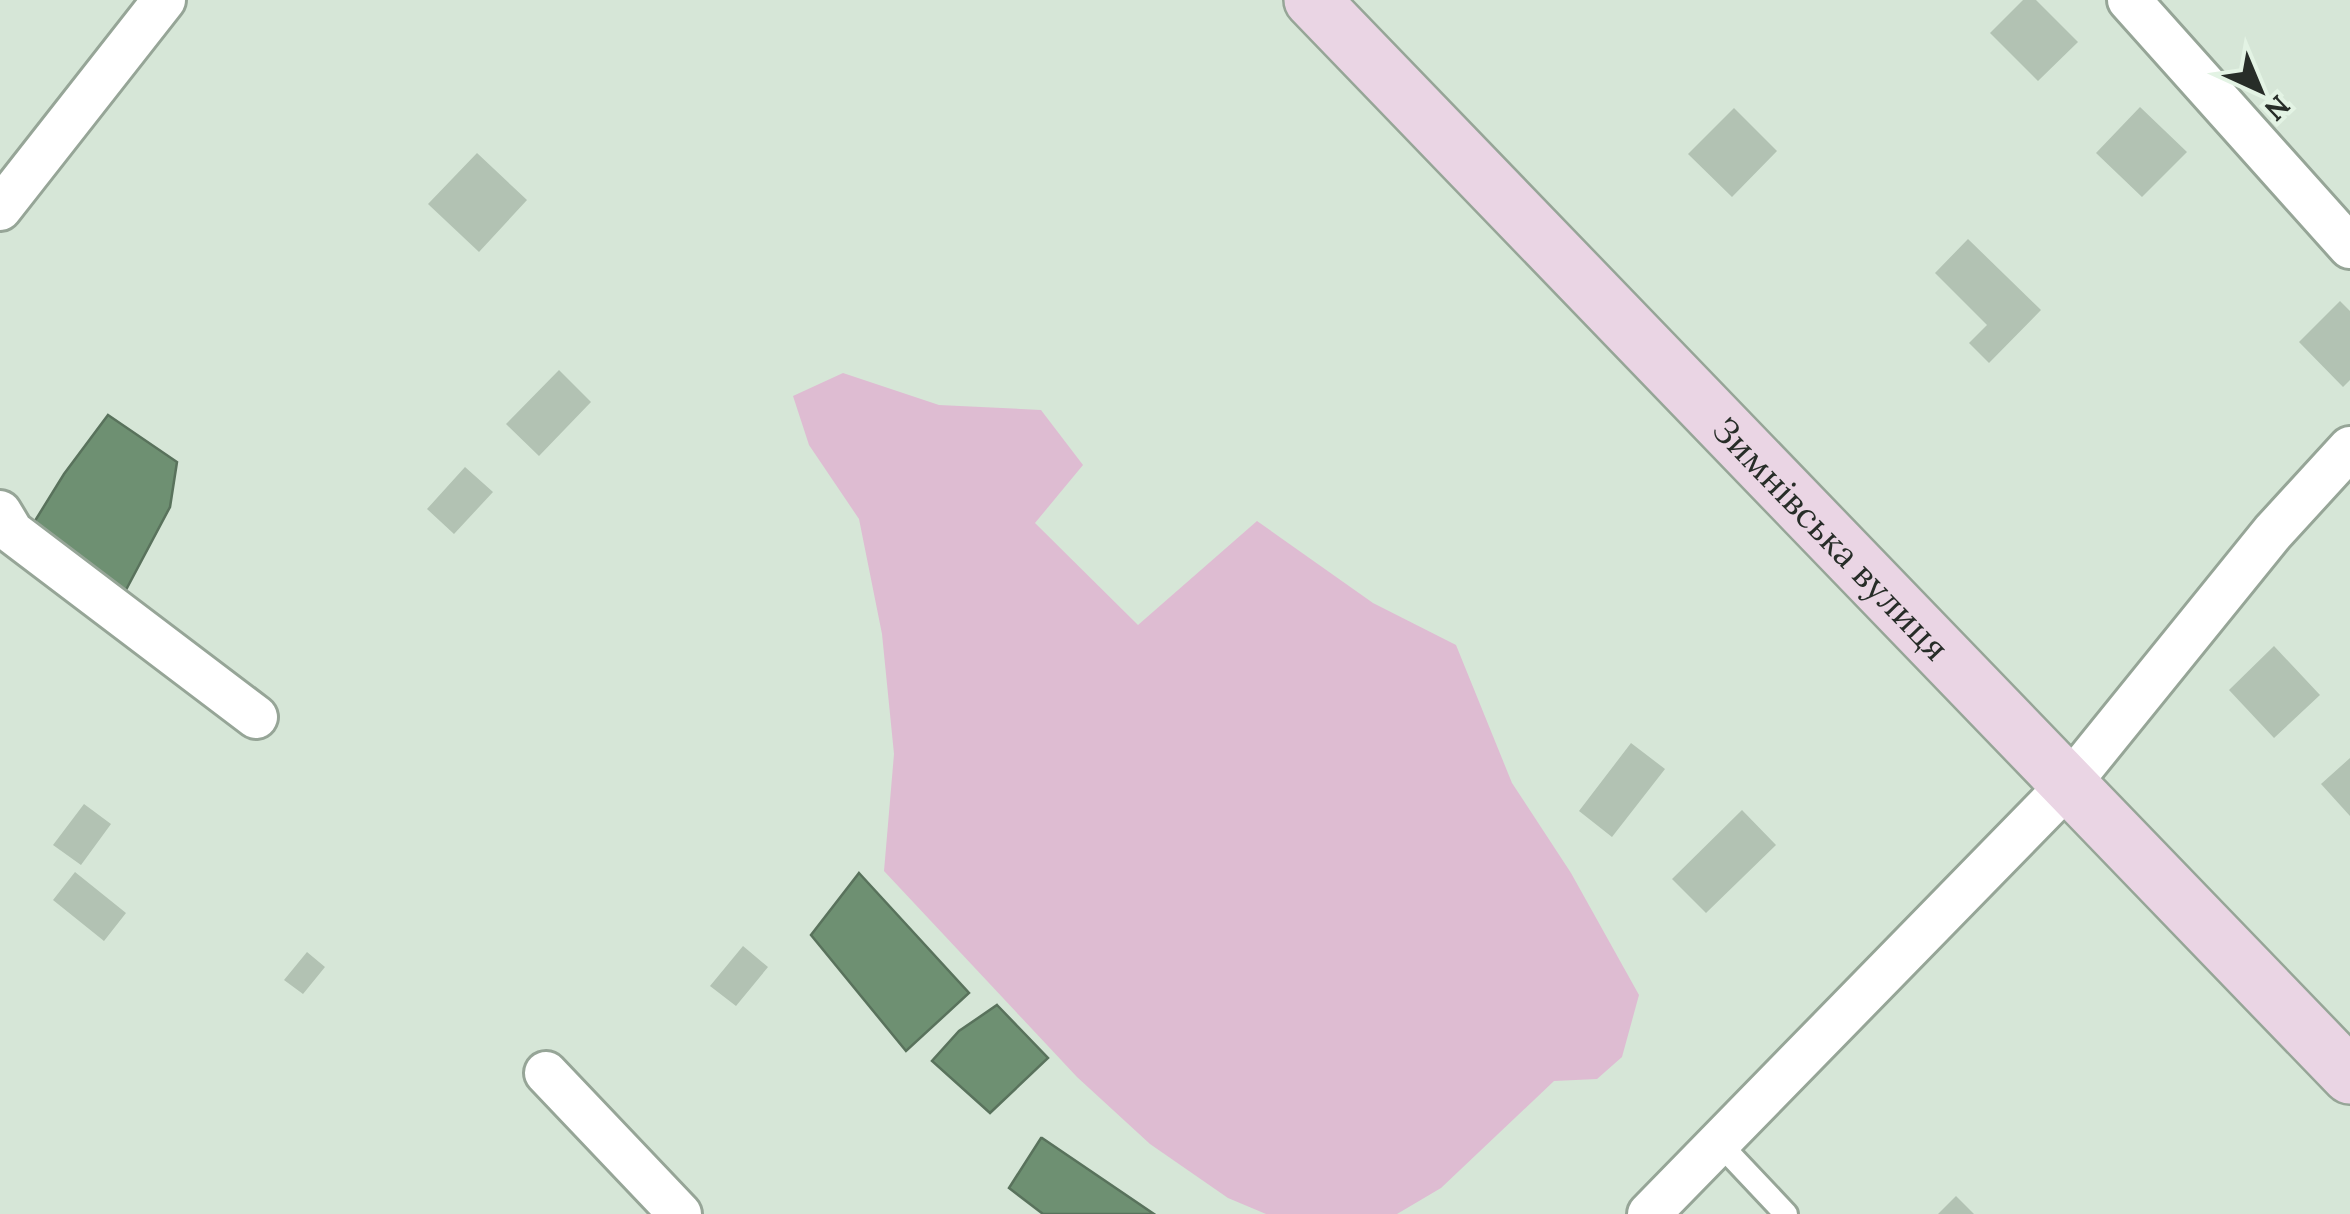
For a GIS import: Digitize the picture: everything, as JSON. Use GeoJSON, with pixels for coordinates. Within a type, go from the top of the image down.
{"type":"FeatureCollection","features":[{"type":"Feature","properties":{"kind":"main road","name":"Зимнівська вулиця"},"geometry":{"type":"LineString","coordinates":[[1312,0],[2350,1076]]}},
{"type":"Feature","properties":{"kind":"street"},"geometry":{"type":"LineString","coordinates":[[0,209],[164,0]]}},
{"type":"Feature","properties":{"kind":"street"},"geometry":{"type":"LineString","coordinates":[[2128,0],[2350,247]]}},
{"type":"Feature","properties":{"kind":"street"},"geometry":{"type":"LineString","coordinates":[[1650,1214],[2069,784],[2273,532],[2350,448]]}},
{"type":"Feature","properties":{"kind":"street"},"geometry":{"type":"LineString","coordinates":[[0,512],[12,532],[256,717]]}},
{"type":"Feature","properties":{"kind":"street"},"geometry":{"type":"LineString","coordinates":[[546,1073],[680,1214]]}},
{"type":"Feature","properties":{"kind":"lane"},"geometry":{"type":"LineString","coordinates":[[1719,1142],[1786,1214]]}},
{"type":"Feature","properties":{"kind":"shaded area"},"geometry":{"type":"Polygon","coordinates":[[[843,373],[939,405],[1041,410],[1083,465],[1035,523],[1138,625],[1257,521],[1373,603],[1456,645],[1512,783],[1571,873],[1639,995],[1622,1057],[1597,1079],[1554,1081],[1441,1188],[1397,1214],[1266,1214],[1228,1198],[1150,1144],[1077,1077],[884,871],[894,754],[882,634],[859,519],[809,445],[793,396],[843,373]]]}},
{"type":"Feature","properties":{"kind":"shaded area"},"geometry":{"type":"Polygon","coordinates":[[[108,415],[177,462],[170,507],[119,603],[33,524],[108,415]]]}},
{"type":"Feature","properties":{"kind":"shaded area"},"geometry":{"type":"Polygon","coordinates":[[[859,873],[969,993],[906,1051],[811,935],[859,873]]]}},
{"type":"Feature","properties":{"kind":"shaded area"},"geometry":{"type":"Polygon","coordinates":[[[997,1005],[1048,1058],[990,1113],[932,1061],[959,1031],[997,1005]]]}},
{"type":"Feature","properties":{"kind":"shaded area"},"geometry":{"type":"Polygon","coordinates":[[[1041,1138],[1154,1214],[1043,1214],[1009,1188],[1041,1138]]]}},
{"type":"Feature","properties":{"kind":"building"},"geometry":{"type":"Polygon","coordinates":[[[2023,0],[2036,0],[2078,42],[2038,81],[1990,33],[2023,0]]]}},
{"type":"Feature","properties":{"kind":"building"},"geometry":{"type":"Polygon","coordinates":[[[2140,107],[2187,152],[2142,197],[2096,153],[2140,107]]]}},
{"type":"Feature","properties":{"kind":"building"},"geometry":{"type":"Polygon","coordinates":[[[1734,108],[1777,151],[1732,197],[1688,154],[1734,108]]]}},
{"type":"Feature","properties":{"kind":"building"},"geometry":{"type":"Polygon","coordinates":[[[477,153],[527,200],[479,252],[428,204],[477,153]]]}},
{"type":"Feature","properties":{"kind":"building"},"geometry":{"type":"Polygon","coordinates":[[[1968,239],[2041,310],[1989,363],[1969,343],[1987,325],[1935,273],[1968,239]]]}},
{"type":"Feature","properties":{"kind":"building"},"geometry":{"type":"Polygon","coordinates":[[[2340,301],[2350,311],[2350,380],[2343,387],[2299,342],[2340,301]]]}},
{"type":"Feature","properties":{"kind":"building"},"geometry":{"type":"Polygon","coordinates":[[[559,370],[591,402],[539,456],[506,424],[559,370]]]}},
{"type":"Feature","properties":{"kind":"building"},"geometry":{"type":"Polygon","coordinates":[[[465,467],[493,492],[454,534],[427,509],[465,467]]]}},
{"type":"Feature","properties":{"kind":"building"},"geometry":{"type":"Polygon","coordinates":[[[2274,646],[2320,695],[2274,738],[2229,690],[2274,646]]]}},
{"type":"Feature","properties":{"kind":"building"},"geometry":{"type":"Polygon","coordinates":[[[1631,743],[1665,769],[1612,837],[1579,811],[1631,743]]]}},
{"type":"Feature","properties":{"kind":"building"},"geometry":{"type":"Polygon","coordinates":[[[2350,758],[2350,816],[2321,784],[2350,758]]]}},
{"type":"Feature","properties":{"kind":"building"},"geometry":{"type":"Polygon","coordinates":[[[84,804],[111,824],[81,865],[53,845],[84,804]]]}},
{"type":"Feature","properties":{"kind":"building"},"geometry":{"type":"Polygon","coordinates":[[[1742,810],[1776,845],[1706,913],[1672,879],[1742,810]]]}},
{"type":"Feature","properties":{"kind":"building"},"geometry":{"type":"Polygon","coordinates":[[[75,872],[126,913],[104,941],[53,900],[75,872]]]}},
{"type":"Feature","properties":{"kind":"building"},"geometry":{"type":"Polygon","coordinates":[[[743,946],[768,967],[736,1006],[710,986],[743,946]]]}},
{"type":"Feature","properties":{"kind":"building"},"geometry":{"type":"Polygon","coordinates":[[[307,952],[325,967],[303,994],[284,980],[307,952]]]}},
{"type":"Feature","properties":{"kind":"building"},"geometry":{"type":"Polygon","coordinates":[[[1956,1196],[1974,1214],[1938,1214],[1956,1196]]]}}]}
